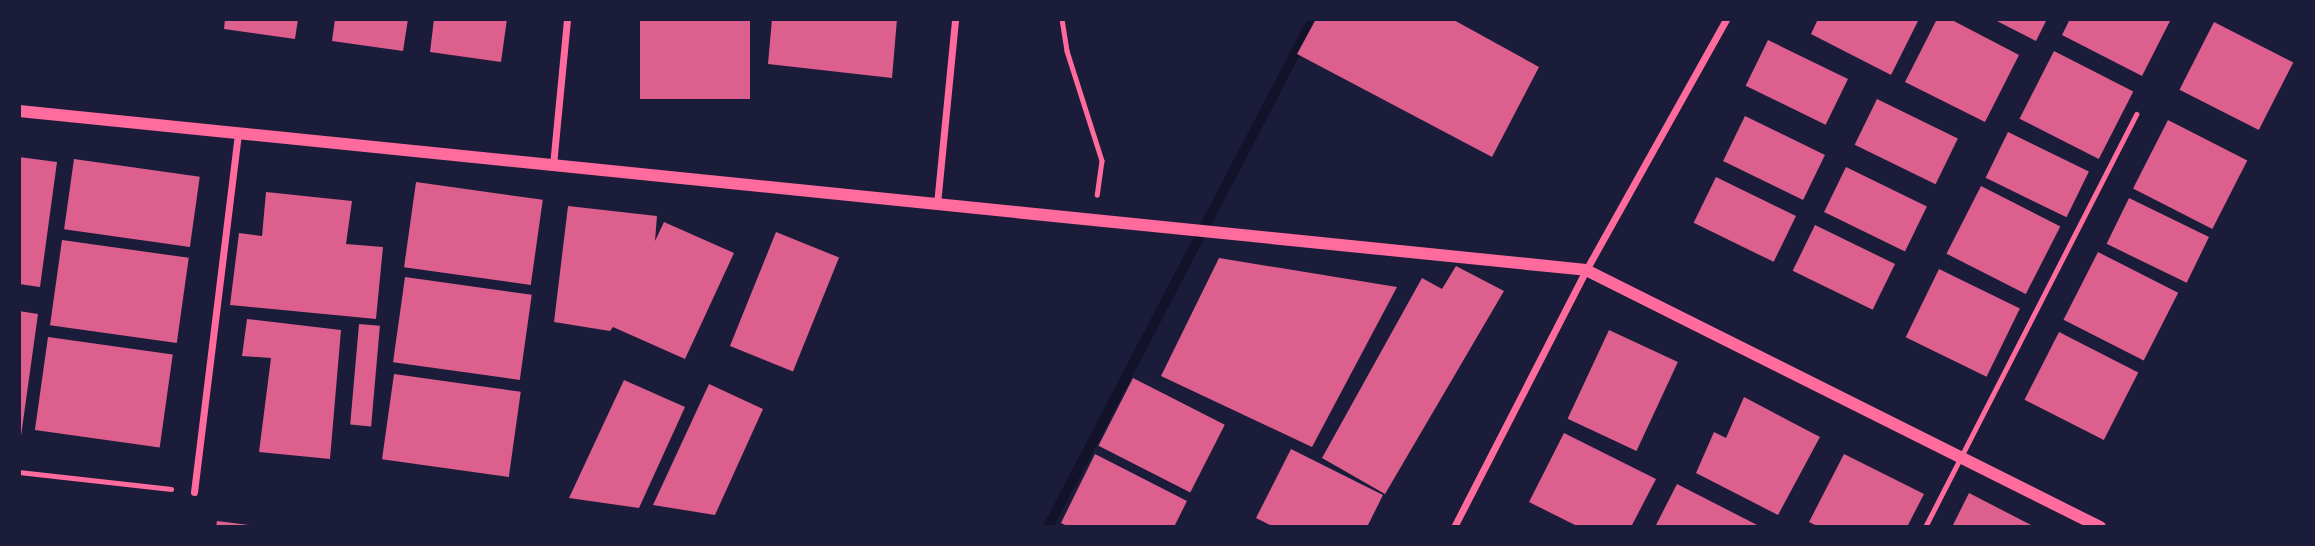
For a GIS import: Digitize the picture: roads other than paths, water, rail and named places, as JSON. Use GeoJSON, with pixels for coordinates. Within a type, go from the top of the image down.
{"type":"FeatureCollection","features":[{"type":"Feature","properties":{"kind":"street"},"geometry":{"type":"LineString","coordinates":[[553,165],[567,19]]}},
{"type":"Feature","properties":{"kind":"street"},"geometry":{"type":"LineString","coordinates":[[937,204],[955,19]]}},
{"type":"Feature","properties":{"kind":"street"},"geometry":{"type":"LineString","coordinates":[[1454,527],[1586,270],[1726,19]]}},
{"type":"Feature","properties":{"kind":"street"},"geometry":{"type":"LineString","coordinates":[[19,111],[1586,270],[2100,527]]}},
{"type":"Feature","properties":{"kind":"street"},"geometry":{"type":"LineString","coordinates":[[194,492],[238,133]]}},
{"type":"Feature","properties":{"kind":"lane"},"geometry":{"type":"LineString","coordinates":[[1925,527],[2136,114]]}},
{"type":"Feature","properties":{"kind":"waterway"},"geometry":{"type":"LineString","coordinates":[[1048,527],[1313,19]]}}]}
